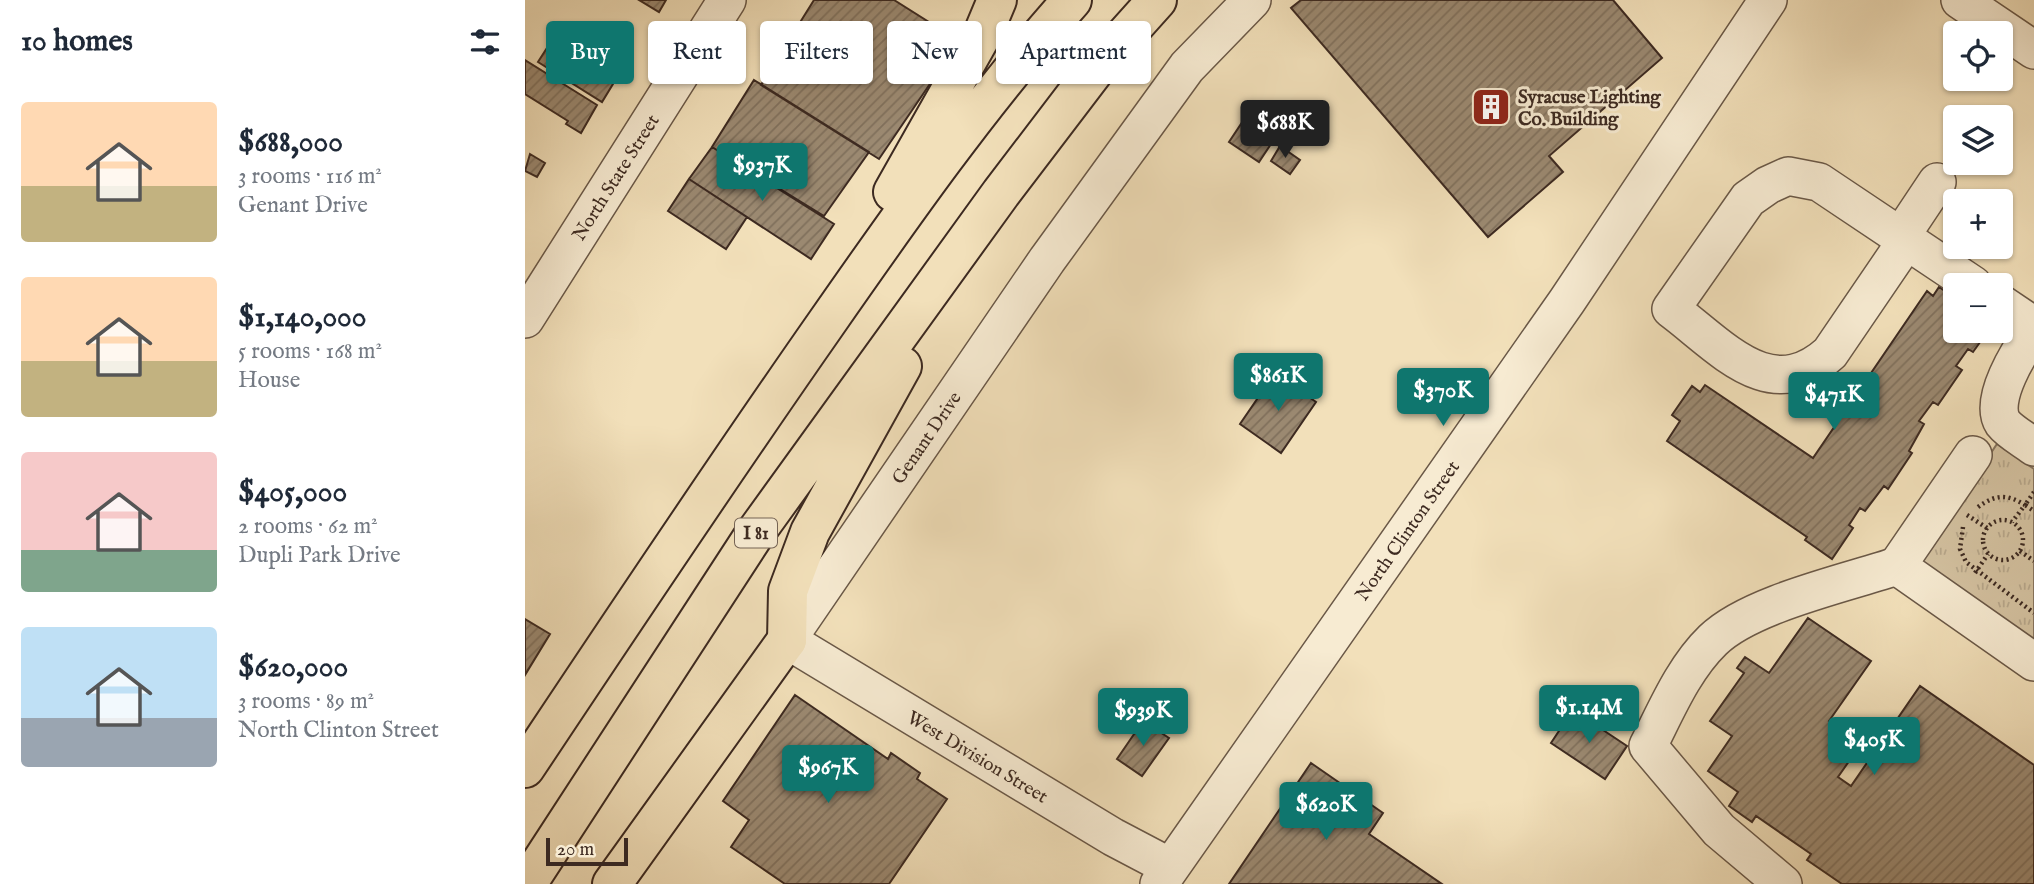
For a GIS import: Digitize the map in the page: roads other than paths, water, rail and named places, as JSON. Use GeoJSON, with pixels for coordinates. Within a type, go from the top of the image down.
{"type":"FeatureCollection","features":[{"type":"Feature","properties":{"kind":"main road"},"geometry":{"type":"LineString","coordinates":[[787,379],[984,31],[997,0]]}},
{"type":"Feature","properties":{"kind":"main road"},"geometry":{"type":"LineString","coordinates":[[525,768],[787,379],[905,211],[1003,79],[1072,0]]}},
{"type":"Feature","properties":{"kind":"main road","name":"I 81"},"geometry":{"type":"LineString","coordinates":[[527,884],[756,532],[1001,192],[1097,67],[1157,0]]}},
{"type":"Feature","properties":{"kind":"main road"},"geometry":{"type":"LineString","coordinates":[[787,640],[788,591],[810,532],[1001,192]]}},
{"type":"Feature","properties":{"kind":"main road","name":"Genant Drive"},"geometry":{"type":"LineString","coordinates":[[611,884],[787,640]]}},
{"type":"Feature","properties":{"kind":"street","name":"North State Street"},"geometry":{"type":"LineString","coordinates":[[525,319],[727,0]]}},
{"type":"Feature","properties":{"kind":"street","name":"Genant Drive"},"geometry":{"type":"LineString","coordinates":[[787,640],[1047,260],[1187,67],[1252,0]]}},
{"type":"Feature","properties":{"kind":"street","name":"North Clinton Street"},"geometry":{"type":"LineString","coordinates":[[1165,876],[1559,312],[1768,0]]}},
{"type":"Feature","properties":{"kind":"street"},"geometry":{"type":"LineString","coordinates":[[1960,0],[2034,50]]}},
{"type":"Feature","properties":{"kind":"street"},"geometry":{"type":"LineString","coordinates":[[1937,182],[1904,238],[1830,353],[1815,366],[1779,377],[1752,369],[1671,309],[1748,199],[1768,185],[1788,177],[1819,182],[1904,238],[1955,273]]}},
{"type":"Feature","properties":{"kind":"street"},"geometry":{"type":"LineString","coordinates":[[2013,313],[2034,329],[2002,388],[1999,407],[2003,422],[2034,447]]}},
{"type":"Feature","properties":{"kind":"street"},"geometry":{"type":"LineString","coordinates":[[1783,884],[1719,830],[1648,746],[1682,681],[1712,641],[1736,622],[1897,566],[1973,455]]}},
{"type":"Feature","properties":{"kind":"street"},"geometry":{"type":"LineString","coordinates":[[1897,566],[2034,662]]}},
{"type":"Feature","properties":{"kind":"street","name":"West Division Street"},"geometry":{"type":"LineString","coordinates":[[787,640],[1102,831],[1165,876]]}},
{"type":"Feature","properties":{"kind":"place","name":"Syracuse Lighting Co. Building"},"geometry":{"type":"Point","coordinates":[1491,107]}}]}
